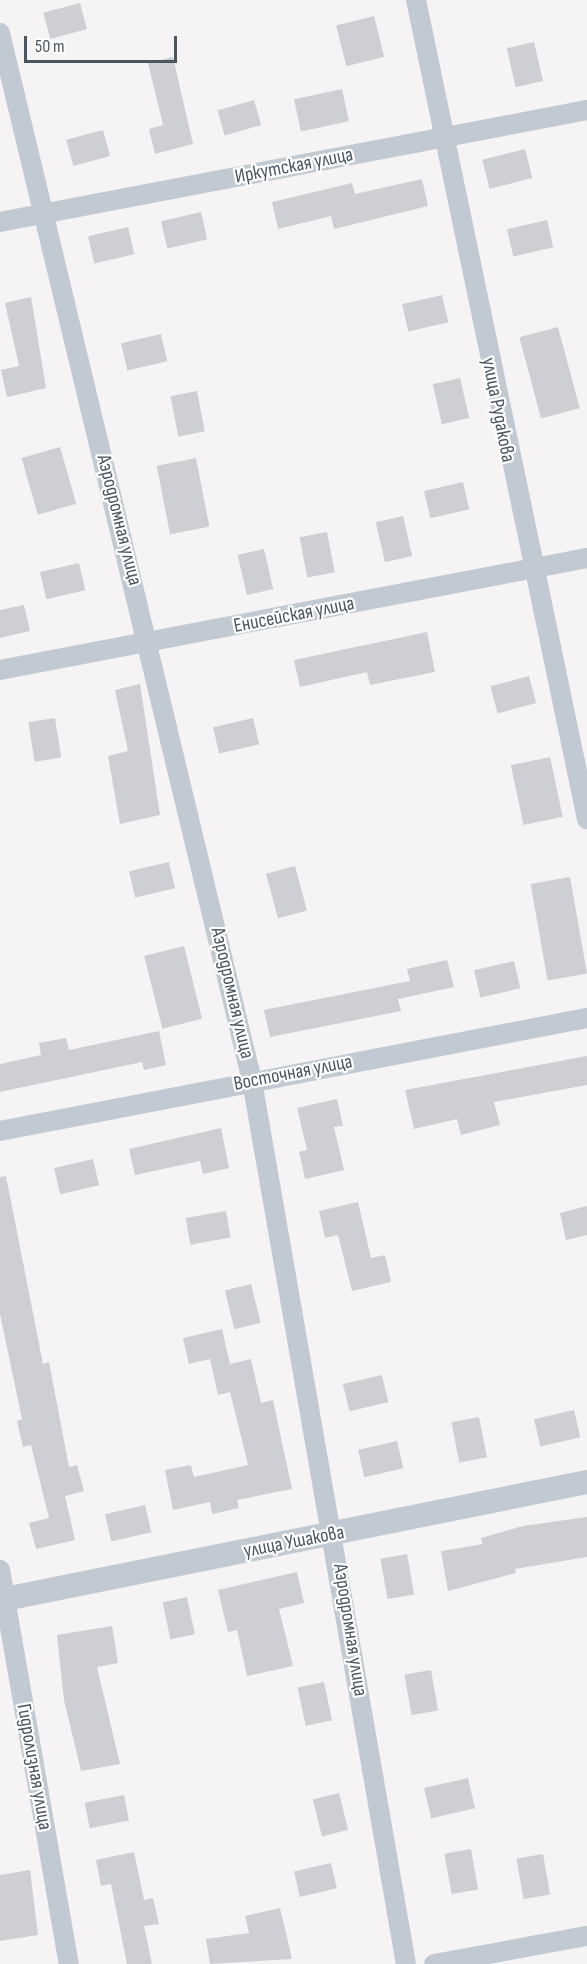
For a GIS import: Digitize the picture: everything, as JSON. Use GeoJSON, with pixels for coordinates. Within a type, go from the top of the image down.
{"type":"FeatureCollection","features":[{"type":"Feature","properties":{"kind":"street","name":"улица Рудакова"},"geometry":{"type":"LineString","coordinates":[[416,0],[530,568],[587,819]]}},
{"type":"Feature","properties":{"kind":"street","name":"Аэродромная улица"},"geometry":{"type":"LineString","coordinates":[[0,33],[42,215],[149,643],[252,1081],[334,1534],[406,1964]]}},
{"type":"Feature","properties":{"kind":"street","name":"Иркутская улица"},"geometry":{"type":"LineString","coordinates":[[0,222],[587,110]]}},
{"type":"Feature","properties":{"kind":"street","name":"Енисейская улица"},"geometry":{"type":"LineString","coordinates":[[0,670],[587,558]]}},
{"type":"Feature","properties":{"kind":"street","name":"Восточная улица"},"geometry":{"type":"LineString","coordinates":[[0,1131],[587,1018]]}},
{"type":"Feature","properties":{"kind":"street","name":"улица Ушакова"},"geometry":{"type":"LineString","coordinates":[[2,1600],[587,1482]]}},
{"type":"Feature","properties":{"kind":"street","name":"Гидролизная улица"},"geometry":{"type":"LineString","coordinates":[[0,1570],[2,1600],[69,1964]]}},
{"type":"Feature","properties":{"kind":"street"},"geometry":{"type":"LineString","coordinates":[[434,1964],[587,1936]]}},
{"type":"Feature","properties":{"kind":"building"},"geometry":{"type":"Polygon","coordinates":[[[80,3],[87,29],[50,39],[43,13],[80,3]]]}},
{"type":"Feature","properties":{"kind":"building"},"geometry":{"type":"Polygon","coordinates":[[[374,16],[384,57],[346,66],[336,25],[374,16]]]}},
{"type":"Feature","properties":{"kind":"building"},"geometry":{"type":"Polygon","coordinates":[[[534,42],[543,81],[516,87],[507,48],[534,42]]]}},
{"type":"Feature","properties":{"kind":"building"},"geometry":{"type":"Polygon","coordinates":[[[173,57],[193,144],[155,154],[149,129],[163,125],[148,63],[173,57]]]}},
{"type":"Feature","properties":{"kind":"building"},"geometry":{"type":"Polygon","coordinates":[[[342,89],[349,121],[301,131],[294,99],[342,89]]]}},
{"type":"Feature","properties":{"kind":"building"},"geometry":{"type":"Polygon","coordinates":[[[254,100],[261,125],[225,135],[217,110],[254,100]]]}},
{"type":"Feature","properties":{"kind":"building"},"geometry":{"type":"Polygon","coordinates":[[[103,130],[110,156],[73,166],[66,140],[103,130]]]}},
{"type":"Feature","properties":{"kind":"building"},"geometry":{"type":"Polygon","coordinates":[[[525,149],[532,178],[490,189],[482,160],[525,149]]]}},
{"type":"Feature","properties":{"kind":"building"},"geometry":{"type":"Polygon","coordinates":[[[422,179],[428,206],[334,229],[331,216],[278,229],[272,202],[352,183],[355,194],[422,179]]]}},
{"type":"Feature","properties":{"kind":"building"},"geometry":{"type":"Polygon","coordinates":[[[201,212],[207,239],[167,249],[161,221],[201,212]]]}},
{"type":"Feature","properties":{"kind":"building"},"geometry":{"type":"Polygon","coordinates":[[[547,220],[553,247],[513,257],[507,229],[547,220]]]}},
{"type":"Feature","properties":{"kind":"building"},"geometry":{"type":"Polygon","coordinates":[[[128,227],[134,254],[94,264],[88,236],[128,227]]]}},
{"type":"Feature","properties":{"kind":"building"},"geometry":{"type":"Polygon","coordinates":[[[442,295],[448,322],[408,332],[402,304],[442,295]]]}},
{"type":"Feature","properties":{"kind":"building"},"geometry":{"type":"Polygon","coordinates":[[[31,297],[46,388],[7,397],[1,370],[19,366],[5,303],[31,297]]]}},
{"type":"Feature","properties":{"kind":"building"},"geometry":{"type":"Polygon","coordinates":[[[558,327],[580,408],[541,418],[519,337],[558,327]]]}},
{"type":"Feature","properties":{"kind":"building"},"geometry":{"type":"Polygon","coordinates":[[[161,334],[167,361],[127,371],[121,343],[161,334]]]}},
{"type":"Feature","properties":{"kind":"building"},"geometry":{"type":"Polygon","coordinates":[[[460,378],[469,418],[442,424],[433,384],[460,378]]]}},
{"type":"Feature","properties":{"kind":"building"},"geometry":{"type":"Polygon","coordinates":[[[197,391],[205,431],[178,436],[170,396],[197,391]]]}},
{"type":"Feature","properties":{"kind":"building"},"geometry":{"type":"Polygon","coordinates":[[[60,447],[76,504],[38,515],[22,458],[60,447]]]}},
{"type":"Feature","properties":{"kind":"building"},"geometry":{"type":"Polygon","coordinates":[[[196,458],[209,527],[170,534],[157,466],[196,458]]]}},
{"type":"Feature","properties":{"kind":"building"},"geometry":{"type":"Polygon","coordinates":[[[463,482],[469,509],[430,518],[424,491],[463,482]]]}},
{"type":"Feature","properties":{"kind":"building"},"geometry":{"type":"Polygon","coordinates":[[[403,516],[412,556],[385,562],[376,522],[403,516]]]}},
{"type":"Feature","properties":{"kind":"building"},"geometry":{"type":"Polygon","coordinates":[[[327,532],[335,572],[307,578],[300,537],[327,532]]]}},
{"type":"Feature","properties":{"kind":"building"},"geometry":{"type":"Polygon","coordinates":[[[264,549],[273,589],[247,595],[238,555],[264,549]]]}},
{"type":"Feature","properties":{"kind":"building"},"geometry":{"type":"Polygon","coordinates":[[[79,563],[85,590],[46,599],[40,572],[79,563]]]}},
{"type":"Feature","properties":{"kind":"building"},"geometry":{"type":"Polygon","coordinates":[[[24,605],[30,631],[0,638],[0,610],[24,605]]]}},
{"type":"Feature","properties":{"kind":"building"},"geometry":{"type":"Polygon","coordinates":[[[427,632],[435,672],[370,685],[367,672],[300,687],[294,660],[427,632]]]}},
{"type":"Feature","properties":{"kind":"building"},"geometry":{"type":"Polygon","coordinates":[[[529,676],[536,703],[498,713],[490,686],[529,676]]]}},
{"type":"Feature","properties":{"kind":"building"},"geometry":{"type":"Polygon","coordinates":[[[140,684],[160,815],[120,824],[108,756],[128,751],[115,690],[140,684]]]}},
{"type":"Feature","properties":{"kind":"building"},"geometry":{"type":"Polygon","coordinates":[[[55,718],[61,758],[35,762],[28,722],[55,718]]]}},
{"type":"Feature","properties":{"kind":"building"},"geometry":{"type":"Polygon","coordinates":[[[253,718],[259,744],[219,754],[213,727],[253,718]]]}},
{"type":"Feature","properties":{"kind":"building"},"geometry":{"type":"Polygon","coordinates":[[[550,757],[563,817],[524,825],[511,765],[550,757]]]}},
{"type":"Feature","properties":{"kind":"building"},"geometry":{"type":"Polygon","coordinates":[[[169,862],[175,888],[135,898],[129,871],[169,862]]]}},
{"type":"Feature","properties":{"kind":"building"},"geometry":{"type":"Polygon","coordinates":[[[295,866],[307,910],[278,918],[266,874],[295,866]]]}},
{"type":"Feature","properties":{"kind":"building"},"geometry":{"type":"Polygon","coordinates":[[[570,877],[587,974],[548,980],[531,884],[570,877]]]}},
{"type":"Feature","properties":{"kind":"building"},"geometry":{"type":"Polygon","coordinates":[[[184,946],[202,1019],[162,1029],[144,956],[184,946]]]}},
{"type":"Feature","properties":{"kind":"building"},"geometry":{"type":"Polygon","coordinates":[[[447,960],[454,987],[398,999],[401,1011],[270,1037],[264,1010],[410,981],[407,969],[447,960]]]}},
{"type":"Feature","properties":{"kind":"building"},"geometry":{"type":"Polygon","coordinates":[[[514,961],[520,988],[480,998],[474,970],[514,961]]]}},
{"type":"Feature","properties":{"kind":"building"},"geometry":{"type":"Polygon","coordinates":[[[159,1031],[166,1065],[144,1070],[142,1062],[0,1092],[0,1064],[41,1055],[39,1043],[66,1038],[69,1050],[159,1031]]]}},
{"type":"Feature","properties":{"kind":"building"},"geometry":{"type":"Polygon","coordinates":[[[587,1056],[587,1085],[494,1102],[500,1125],[461,1135],[457,1119],[414,1129],[405,1090],[587,1056]]]}},
{"type":"Feature","properties":{"kind":"building"},"geometry":{"type":"Polygon","coordinates":[[[337,1099],[343,1126],[334,1127],[344,1170],[305,1179],[299,1152],[307,1150],[297,1108],[337,1099]]]}},
{"type":"Feature","properties":{"kind":"building"},"geometry":{"type":"Polygon","coordinates":[[[221,1128],[229,1168],[203,1174],[200,1161],[135,1175],[129,1149],[221,1128]]]}},
{"type":"Feature","properties":{"kind":"building"},"geometry":{"type":"Polygon","coordinates":[[[93,1159],[99,1185],[60,1194],[54,1168],[93,1159]]]}},
{"type":"Feature","properties":{"kind":"building"},"geometry":{"type":"Polygon","coordinates":[[[6,1176],[43,1364],[49,1362],[69,1467],[77,1465],[84,1491],[65,1496],[75,1540],[36,1549],[29,1523],[49,1518],[31,1445],[23,1447],[17,1421],[22,1419],[0,1314],[0,1177],[6,1176]]]}},
{"type":"Feature","properties":{"kind":"building"},"geometry":{"type":"Polygon","coordinates":[[[358,1202],[371,1258],[385,1255],[391,1282],[352,1291],[338,1235],[325,1238],[319,1211],[358,1202]]]}},
{"type":"Feature","properties":{"kind":"building"},"geometry":{"type":"Polygon","coordinates":[[[587,1206],[587,1235],[566,1240],[560,1213],[587,1206]]]}},
{"type":"Feature","properties":{"kind":"building"},"geometry":{"type":"Polygon","coordinates":[[[226,1211],[231,1238],[190,1245],[186,1218],[226,1211]]]}},
{"type":"Feature","properties":{"kind":"building"},"geometry":{"type":"Polygon","coordinates":[[[251,1284],[261,1323],[234,1329],[225,1291],[251,1284]]]}},
{"type":"Feature","properties":{"kind":"building"},"geometry":{"type":"Polygon","coordinates":[[[222,1329],[230,1364],[251,1359],[261,1403],[273,1400],[292,1489],[237,1500],[239,1508],[212,1514],[210,1502],[173,1510],[165,1470],[191,1465],[194,1477],[248,1465],[230,1392],[218,1395],[210,1359],[189,1364],[183,1338],[222,1329]]]}},
{"type":"Feature","properties":{"kind":"building"},"geometry":{"type":"Polygon","coordinates":[[[382,1375],[388,1402],[349,1411],[343,1384],[382,1375]]]}},
{"type":"Feature","properties":{"kind":"building"},"geometry":{"type":"Polygon","coordinates":[[[574,1410],[580,1437],[540,1447],[534,1419],[574,1410]]]}},
{"type":"Feature","properties":{"kind":"building"},"geometry":{"type":"Polygon","coordinates":[[[479,1417],[487,1457],[459,1463],[452,1422],[479,1417]]]}},
{"type":"Feature","properties":{"kind":"building"},"geometry":{"type":"Polygon","coordinates":[[[397,1441],[403,1468],[364,1477],[358,1450],[397,1441]]]}},
{"type":"Feature","properties":{"kind":"building"},"geometry":{"type":"Polygon","coordinates":[[[145,1505],[151,1532],[111,1542],[105,1514],[145,1505]]]}},
{"type":"Feature","properties":{"kind":"building"},"geometry":{"type":"Polygon","coordinates":[[[587,1517],[587,1557],[515,1569],[516,1573],[448,1591],[441,1551],[483,1544],[481,1538],[523,1526],[587,1517]]]}},
{"type":"Feature","properties":{"kind":"building"},"geometry":{"type":"Polygon","coordinates":[[[407,1554],[414,1594],[388,1599],[380,1559],[407,1554]]]}},
{"type":"Feature","properties":{"kind":"building"},"geometry":{"type":"Polygon","coordinates":[[[297,1572],[304,1603],[279,1609],[293,1666],[247,1676],[237,1630],[228,1632],[218,1590],[297,1572]]]}},
{"type":"Feature","properties":{"kind":"building"},"geometry":{"type":"Polygon","coordinates":[[[187,1597],[195,1634],[170,1639],[163,1602],[187,1597]]]}},
{"type":"Feature","properties":{"kind":"building"},"geometry":{"type":"Polygon","coordinates":[[[112,1626],[118,1663],[97,1667],[120,1764],[81,1771],[64,1700],[57,1635],[112,1626]]]}},
{"type":"Feature","properties":{"kind":"building"},"geometry":{"type":"Polygon","coordinates":[[[431,1670],[438,1710],[412,1715],[404,1675],[431,1670]]]}},
{"type":"Feature","properties":{"kind":"building"},"geometry":{"type":"Polygon","coordinates":[[[324,1682],[332,1720],[306,1726],[298,1688],[324,1682]]]}},
{"type":"Feature","properties":{"kind":"building"},"geometry":{"type":"Polygon","coordinates":[[[468,1778],[475,1808],[431,1818],[424,1788],[468,1778]]]}},
{"type":"Feature","properties":{"kind":"building"},"geometry":{"type":"Polygon","coordinates":[[[339,1793],[348,1830],[322,1836],[313,1800],[339,1793]]]}},
{"type":"Feature","properties":{"kind":"building"},"geometry":{"type":"Polygon","coordinates":[[[124,1795],[129,1821],[90,1828],[85,1803],[124,1795]]]}},
{"type":"Feature","properties":{"kind":"building"},"geometry":{"type":"Polygon","coordinates":[[[471,1849],[478,1889],[452,1894],[444,1854],[471,1849]]]}},
{"type":"Feature","properties":{"kind":"building"},"geometry":{"type":"Polygon","coordinates":[[[134,1852],[144,1900],[153,1898],[159,1924],[144,1926],[152,1964],[127,1964],[111,1884],[101,1886],[96,1860],[134,1852]]]}},
{"type":"Feature","properties":{"kind":"building"},"geometry":{"type":"Polygon","coordinates":[[[543,1854],[550,1894],[524,1899],[516,1859],[543,1854]]]}},
{"type":"Feature","properties":{"kind":"building"},"geometry":{"type":"Polygon","coordinates":[[[331,1863],[337,1888],[300,1897],[294,1872],[331,1863]]]}},
{"type":"Feature","properties":{"kind":"building"},"geometry":{"type":"Polygon","coordinates":[[[30,1870],[38,1935],[0,1941],[0,1875],[30,1870]]]}},
{"type":"Feature","properties":{"kind":"building"},"geometry":{"type":"Polygon","coordinates":[[[280,1908],[292,1959],[210,1964],[206,1939],[249,1933],[245,1916],[280,1908]]]}}]}
